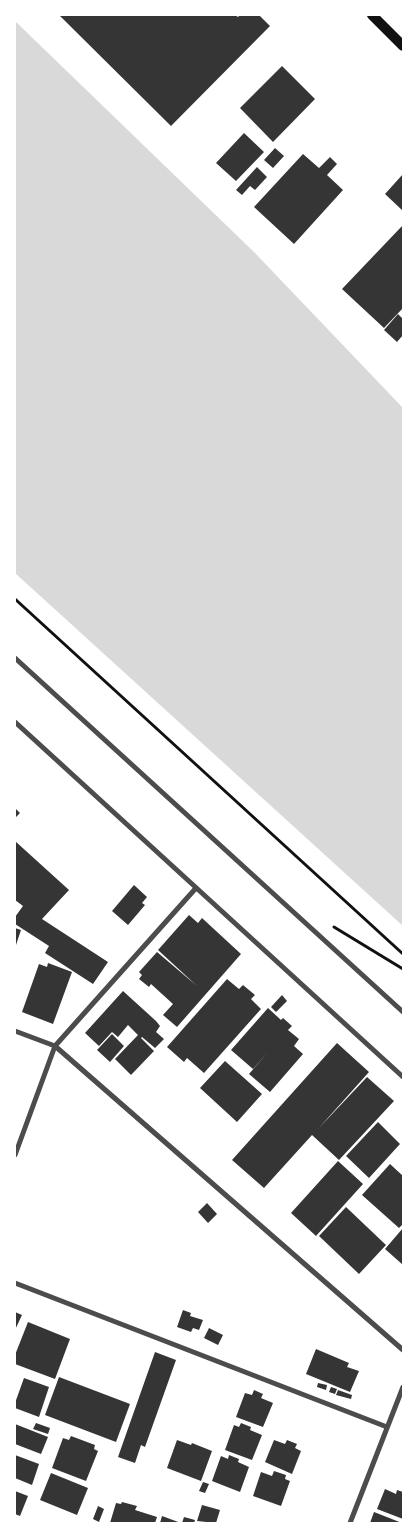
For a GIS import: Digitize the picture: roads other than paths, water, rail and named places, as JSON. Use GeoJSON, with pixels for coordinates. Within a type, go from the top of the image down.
{"type":"FeatureCollection","features":[{"type":"Feature","properties":{"kind":"main road"},"geometry":{"type":"LineString","coordinates":[[372,15],[403,46]]}},
{"type":"Feature","properties":{"kind":"street"},"geometry":{"type":"LineString","coordinates":[[15,658],[403,1012]]}},
{"type":"Feature","properties":{"kind":"street"},"geometry":{"type":"LineString","coordinates":[[15,722],[403,1077]]}},
{"type":"Feature","properties":{"kind":"street"},"geometry":{"type":"LineString","coordinates":[[15,1155],[55,1046],[196,888]]}},
{"type":"Feature","properties":{"kind":"street"},"geometry":{"type":"LineString","coordinates":[[15,1031],[55,1046],[403,1350]]}},
{"type":"Feature","properties":{"kind":"street"},"geometry":{"type":"LineString","coordinates":[[15,1283],[386,1427]]}},
{"type":"Feature","properties":{"kind":"street"},"geometry":{"type":"LineString","coordinates":[[350,1523],[403,1387]]}}]}
